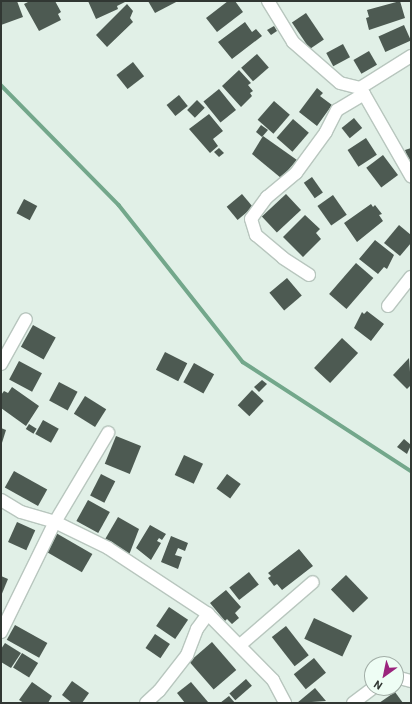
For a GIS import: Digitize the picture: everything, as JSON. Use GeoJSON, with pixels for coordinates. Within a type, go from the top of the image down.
{"type":"FeatureCollection","features":[{"type":"Feature","properties":{"kind":"street"},"geometry":{"type":"LineString","coordinates":[[270,2],[293,42],[340,83],[362,91],[411,176]]}},
{"type":"Feature","properties":{"kind":"street"},"geometry":{"type":"LineString","coordinates":[[309,275],[283,258],[256,235],[251,219],[268,197],[296,173],[326,132],[337,110],[411,56]]}},
{"type":"Feature","properties":{"kind":"street"},"geometry":{"type":"LineString","coordinates":[[388,306],[411,277]]}},
{"type":"Feature","properties":{"kind":"street"},"geometry":{"type":"LineString","coordinates":[[1,364],[26,319]]}},
{"type":"Feature","properties":{"kind":"street"},"geometry":{"type":"LineString","coordinates":[[1,632],[55,522],[108,433]]}},
{"type":"Feature","properties":{"kind":"street"},"geometry":{"type":"LineString","coordinates":[[1,500],[20,512],[55,522],[108,548],[208,614],[273,680],[285,703]]}},
{"type":"Feature","properties":{"kind":"street"},"geometry":{"type":"LineString","coordinates":[[240,645],[313,582]]}},
{"type":"Feature","properties":{"kind":"street"},"geometry":{"type":"LineString","coordinates":[[146,703],[160,691],[187,655],[197,629],[208,614]]}},
{"type":"Feature","properties":{"kind":"street"},"geometry":{"type":"LineString","coordinates":[[353,703],[364,695]]}},
{"type":"Feature","properties":{"kind":"building"},"geometry":{"type":"Polygon","coordinates":[[[1,1],[17,1],[23,17],[1,25],[1,1]]]}},
{"type":"Feature","properties":{"kind":"building"},"geometry":{"type":"Polygon","coordinates":[[[30,1],[55,1],[61,12],[58,14],[61,20],[39,31],[24,4],[30,1]]]}},
{"type":"Feature","properties":{"kind":"building"},"geometry":{"type":"Polygon","coordinates":[[[88,1],[127,1],[117,6],[118,9],[96,19],[88,1]]]}},
{"type":"Feature","properties":{"kind":"building"},"geometry":{"type":"Polygon","coordinates":[[[148,1],[178,1],[155,13],[148,1]]]}},
{"type":"Feature","properties":{"kind":"building"},"geometry":{"type":"Polygon","coordinates":[[[228,1],[235,1],[243,12],[217,32],[206,18],[228,1]]]}},
{"type":"Feature","properties":{"kind":"building"},"geometry":{"type":"Polygon","coordinates":[[[400,1],[405,18],[369,30],[366,18],[369,17],[367,10],[400,1]]]}},
{"type":"Feature","properties":{"kind":"building"},"geometry":{"type":"Polygon","coordinates":[[[127,4],[133,11],[130,18],[133,22],[107,47],[96,35],[127,4]]]}},
{"type":"Feature","properties":{"kind":"building"},"geometry":{"type":"Polygon","coordinates":[[[306,13],[324,40],[310,49],[292,23],[306,13]]]}},
{"type":"Feature","properties":{"kind":"building"},"geometry":{"type":"Polygon","coordinates":[[[245,22],[252,32],[256,29],[262,36],[232,59],[218,42],[245,22]]]}},
{"type":"Feature","properties":{"kind":"building"},"geometry":{"type":"Polygon","coordinates":[[[404,25],[411,41],[385,52],[378,36],[404,25]]]}},
{"type":"Feature","properties":{"kind":"building"},"geometry":{"type":"Polygon","coordinates":[[[274,26],[277,31],[271,35],[267,30],[274,26]]]}},
{"type":"Feature","properties":{"kind":"building"},"geometry":{"type":"Polygon","coordinates":[[[343,44],[350,57],[333,66],[326,53],[343,44]]]}},
{"type":"Feature","properties":{"kind":"building"},"geometry":{"type":"Polygon","coordinates":[[[369,51],[377,65],[361,74],[353,60],[369,51]]]}},
{"type":"Feature","properties":{"kind":"building"},"geometry":{"type":"Polygon","coordinates":[[[257,54],[269,68],[253,81],[241,68],[257,54]]]}},
{"type":"Feature","properties":{"kind":"building"},"geometry":{"type":"Polygon","coordinates":[[[133,62],[144,76],[128,89],[116,75],[133,62]]]}},
{"type":"Feature","properties":{"kind":"building"},"geometry":{"type":"Polygon","coordinates":[[[239,70],[251,83],[248,85],[253,91],[250,93],[252,96],[241,107],[222,86],[239,70]]]}},
{"type":"Feature","properties":{"kind":"building"},"geometry":{"type":"Polygon","coordinates":[[[317,88],[323,93],[320,96],[332,105],[317,126],[299,112],[317,88]]]}},
{"type":"Feature","properties":{"kind":"building"},"geometry":{"type":"Polygon","coordinates":[[[219,89],[236,110],[220,123],[203,102],[219,89]]]}},
{"type":"Feature","properties":{"kind":"building"},"geometry":{"type":"Polygon","coordinates":[[[179,95],[188,106],[175,116],[167,105],[179,95]]]}},
{"type":"Feature","properties":{"kind":"building"},"geometry":{"type":"Polygon","coordinates":[[[197,100],[205,108],[195,118],[187,110],[197,100]]]}},
{"type":"Feature","properties":{"kind":"building"},"geometry":{"type":"Polygon","coordinates":[[[274,101],[290,115],[273,134],[258,120],[274,101]]]}},
{"type":"Feature","properties":{"kind":"building"},"geometry":{"type":"Polygon","coordinates":[[[209,114],[223,131],[213,139],[218,146],[210,153],[189,129],[209,114]]]}},
{"type":"Feature","properties":{"kind":"building"},"geometry":{"type":"Polygon","coordinates":[[[354,118],[362,128],[350,138],[342,128],[354,118]]]}},
{"type":"Feature","properties":{"kind":"building"},"geometry":{"type":"Polygon","coordinates":[[[293,119],[309,133],[292,152],[277,138],[293,119]]]}},
{"type":"Feature","properties":{"kind":"building"},"geometry":{"type":"Polygon","coordinates":[[[261,125],[268,130],[262,137],[256,132],[261,125]]]}},
{"type":"Feature","properties":{"kind":"building"},"geometry":{"type":"Polygon","coordinates":[[[263,136],[297,160],[281,178],[252,154],[263,136]]]}},
{"type":"Feature","properties":{"kind":"building"},"geometry":{"type":"Polygon","coordinates":[[[366,138],[377,155],[358,167],[348,150],[366,138]]]}},
{"type":"Feature","properties":{"kind":"building"},"geometry":{"type":"Polygon","coordinates":[[[219,148],[224,153],[219,157],[214,152],[219,148]]]}},
{"type":"Feature","properties":{"kind":"building"},"geometry":{"type":"Polygon","coordinates":[[[411,148],[411,169],[405,150],[411,148]]]}},
{"type":"Feature","properties":{"kind":"building"},"geometry":{"type":"Polygon","coordinates":[[[383,155],[398,175],[381,188],[366,168],[383,155]]]}},
{"type":"Feature","properties":{"kind":"building"},"geometry":{"type":"Polygon","coordinates":[[[312,177],[323,193],[315,198],[304,183],[312,177]]]}},
{"type":"Feature","properties":{"kind":"building"},"geometry":{"type":"Polygon","coordinates":[[[242,194],[253,207],[238,220],[227,207],[242,194]]]}},
{"type":"Feature","properties":{"kind":"building"},"geometry":{"type":"Polygon","coordinates":[[[286,194],[301,210],[277,233],[262,217],[286,194]]]}},
{"type":"Feature","properties":{"kind":"building"},"geometry":{"type":"Polygon","coordinates":[[[333,195],[347,215],[331,226],[317,206],[333,195]]]}},
{"type":"Feature","properties":{"kind":"building"},"geometry":{"type":"Polygon","coordinates":[[[24,199],[37,206],[30,220],[16,213],[24,199]]]}},
{"type":"Feature","properties":{"kind":"building"},"geometry":{"type":"Polygon","coordinates":[[[371,204],[373,207],[375,205],[382,214],[379,215],[383,221],[357,242],[344,223],[371,204]]]}},
{"type":"Feature","properties":{"kind":"building"},"geometry":{"type":"Polygon","coordinates":[[[305,215],[320,229],[316,233],[321,239],[303,257],[283,237],[305,215]]]}},
{"type":"Feature","properties":{"kind":"building"},"geometry":{"type":"Polygon","coordinates":[[[399,225],[411,235],[411,243],[400,256],[384,243],[399,225]]]}},
{"type":"Feature","properties":{"kind":"building"},"geometry":{"type":"Polygon","coordinates":[[[375,240],[394,255],[387,269],[384,267],[378,274],[359,259],[375,240]]]}},
{"type":"Feature","properties":{"kind":"building"},"geometry":{"type":"Polygon","coordinates":[[[356,263],[373,278],[346,309],[329,294],[356,263]]]}},
{"type":"Feature","properties":{"kind":"building"},"geometry":{"type":"Polygon","coordinates":[[[287,278],[302,296],[284,310],[269,293],[287,278]]]}},
{"type":"Feature","properties":{"kind":"building"},"geometry":{"type":"Polygon","coordinates":[[[367,311],[384,324],[371,341],[354,328],[362,312],[364,314],[367,311]]]}},
{"type":"Feature","properties":{"kind":"building"},"geometry":{"type":"Polygon","coordinates":[[[33,325],[56,338],[44,359],[21,347],[33,325]]]}},
{"type":"Feature","properties":{"kind":"building"},"geometry":{"type":"Polygon","coordinates":[[[342,338],[358,353],[330,383],[314,368],[342,338]]]}},
{"type":"Feature","properties":{"kind":"building"},"geometry":{"type":"Polygon","coordinates":[[[165,352],[187,363],[178,381],[156,370],[165,352]]]}},
{"type":"Feature","properties":{"kind":"building"},"geometry":{"type":"Polygon","coordinates":[[[409,358],[411,385],[407,389],[393,375],[409,358]]]}},
{"type":"Feature","properties":{"kind":"building"},"geometry":{"type":"Polygon","coordinates":[[[19,361],[42,373],[32,392],[9,380],[19,361]]]}},
{"type":"Feature","properties":{"kind":"building"},"geometry":{"type":"Polygon","coordinates":[[[194,363],[214,374],[203,393],[183,382],[194,363]]]}},
{"type":"Feature","properties":{"kind":"building"},"geometry":{"type":"Polygon","coordinates":[[[262,380],[267,384],[259,392],[254,387],[262,380]]]}},
{"type":"Feature","properties":{"kind":"building"},"geometry":{"type":"Polygon","coordinates":[[[59,382],[78,392],[68,410],[49,401],[59,382]]]}},
{"type":"Feature","properties":{"kind":"building"},"geometry":{"type":"Polygon","coordinates":[[[12,387],[39,406],[26,426],[1,408],[1,395],[4,391],[8,393],[12,387]]]}},
{"type":"Feature","properties":{"kind":"building"},"geometry":{"type":"Polygon","coordinates":[[[252,390],[264,401],[249,416],[238,405],[252,390]]]}},
{"type":"Feature","properties":{"kind":"building"},"geometry":{"type":"Polygon","coordinates":[[[85,396],[106,409],[95,427],[74,414],[85,396]]]}},
{"type":"Feature","properties":{"kind":"building"},"geometry":{"type":"Polygon","coordinates":[[[43,420],[59,429],[51,443],[35,434],[43,420]]]}},
{"type":"Feature","properties":{"kind":"building"},"geometry":{"type":"Polygon","coordinates":[[[29,424],[37,429],[33,434],[26,429],[29,424]]]}},
{"type":"Feature","properties":{"kind":"building"},"geometry":{"type":"Polygon","coordinates":[[[1,428],[6,430],[1,446],[1,428]]]}},
{"type":"Feature","properties":{"kind":"building"},"geometry":{"type":"Polygon","coordinates":[[[116,436],[141,446],[130,474],[105,464],[116,436]]]}},
{"type":"Feature","properties":{"kind":"building"},"geometry":{"type":"Polygon","coordinates":[[[404,439],[411,445],[407,454],[397,447],[404,439]]]}},
{"type":"Feature","properties":{"kind":"building"},"geometry":{"type":"Polygon","coordinates":[[[184,455],[203,464],[194,484],[175,475],[184,455]]]}},
{"type":"Feature","properties":{"kind":"building"},"geometry":{"type":"Polygon","coordinates":[[[14,471],[47,489],[38,506],[5,488],[14,471]]]}},
{"type":"Feature","properties":{"kind":"building"},"geometry":{"type":"Polygon","coordinates":[[[101,474],[115,481],[104,503],[90,495],[101,474]]]}},
{"type":"Feature","properties":{"kind":"building"},"geometry":{"type":"Polygon","coordinates":[[[227,474],[241,484],[230,499],[216,489],[227,474]]]}},
{"type":"Feature","properties":{"kind":"building"},"geometry":{"type":"Polygon","coordinates":[[[88,500],[110,512],[98,533],[76,521],[88,500]]]}},
{"type":"Feature","properties":{"kind":"building"},"geometry":{"type":"Polygon","coordinates":[[[118,517],[139,529],[129,555],[104,541],[118,517]]]}},
{"type":"Feature","properties":{"kind":"building"},"geometry":{"type":"Polygon","coordinates":[[[17,522],[35,530],[26,550],[8,542],[17,522]]]}},
{"type":"Feature","properties":{"kind":"building"},"geometry":{"type":"Polygon","coordinates":[[[150,525],[166,534],[162,540],[159,538],[157,541],[161,543],[151,560],[136,548],[150,525]]]}},
{"type":"Feature","properties":{"kind":"building"},"geometry":{"type":"Polygon","coordinates":[[[56,533],[92,554],[82,572],[46,551],[56,533]]]}},
{"type":"Feature","properties":{"kind":"building"},"geometry":{"type":"Polygon","coordinates":[[[171,536],[188,543],[185,551],[178,548],[175,555],[182,557],[178,569],[161,562],[171,536]]]}},
{"type":"Feature","properties":{"kind":"building"},"geometry":{"type":"Polygon","coordinates":[[[299,549],[313,566],[282,590],[277,584],[274,586],[268,578],[271,576],[268,573],[299,549]]]}},
{"type":"Feature","properties":{"kind":"building"},"geometry":{"type":"Polygon","coordinates":[[[249,572],[259,585],[239,600],[229,587],[249,572]]]}},
{"type":"Feature","properties":{"kind":"building"},"geometry":{"type":"Polygon","coordinates":[[[346,575],[368,598],[353,613],[331,590],[346,575]]]}},
{"type":"Feature","properties":{"kind":"building"},"geometry":{"type":"Polygon","coordinates":[[[1,576],[8,579],[1,596],[1,576]]]}},
{"type":"Feature","properties":{"kind":"building"},"geometry":{"type":"Polygon","coordinates":[[[226,590],[241,607],[235,613],[239,618],[232,624],[227,619],[225,621],[210,603],[226,590]]]}},
{"type":"Feature","properties":{"kind":"building"},"geometry":{"type":"Polygon","coordinates":[[[169,607],[188,620],[175,639],[156,626],[169,607]]]}},
{"type":"Feature","properties":{"kind":"building"},"geometry":{"type":"Polygon","coordinates":[[[314,618],[352,636],[342,657],[304,639],[314,618]]]}},
{"type":"Feature","properties":{"kind":"building"},"geometry":{"type":"Polygon","coordinates":[[[15,625],[47,643],[39,658],[7,640],[15,625]]]}},
{"type":"Feature","properties":{"kind":"building"},"geometry":{"type":"Polygon","coordinates":[[[286,626],[309,655],[295,666],[272,637],[286,626]]]}},
{"type":"Feature","properties":{"kind":"building"},"geometry":{"type":"Polygon","coordinates":[[[155,634],[170,644],[160,658],[145,648],[155,634]]]}},
{"type":"Feature","properties":{"kind":"building"},"geometry":{"type":"Polygon","coordinates":[[[212,642],[236,670],[214,690],[189,662],[212,642]]]}},
{"type":"Feature","properties":{"kind":"building"},"geometry":{"type":"Polygon","coordinates":[[[5,643],[21,653],[11,668],[1,662],[1,649],[5,643]]]}},
{"type":"Feature","properties":{"kind":"building"},"geometry":{"type":"Polygon","coordinates":[[[22,653],[38,663],[29,677],[13,667],[22,653]]]}},
{"type":"Feature","properties":{"kind":"building"},"geometry":{"type":"Polygon","coordinates":[[[314,658],[326,673],[306,689],[294,674],[314,658]]]}},
{"type":"Feature","properties":{"kind":"building"},"geometry":{"type":"Polygon","coordinates":[[[246,679],[252,686],[235,700],[229,693],[246,679]]]}},
{"type":"Feature","properties":{"kind":"building"},"geometry":{"type":"Polygon","coordinates":[[[72,681],[89,693],[82,703],[72,703],[62,695],[72,681]]]}},
{"type":"Feature","properties":{"kind":"building"},"geometry":{"type":"Polygon","coordinates":[[[32,682],[52,696],[48,703],[24,703],[19,700],[32,682]]]}},
{"type":"Feature","properties":{"kind":"building"},"geometry":{"type":"Polygon","coordinates":[[[191,682],[208,702],[207,703],[185,703],[177,693],[191,682]]]}},
{"type":"Feature","properties":{"kind":"building"},"geometry":{"type":"Polygon","coordinates":[[[315,688],[326,701],[297,703],[315,688]]]}},
{"type":"Feature","properties":{"kind":"building"},"geometry":{"type":"Polygon","coordinates":[[[229,696],[235,703],[220,703],[229,696]]]}},
{"type":"Feature","properties":{"kind":"building"},"geometry":{"type":"Polygon","coordinates":[[[389,696],[398,696],[403,703],[379,703],[389,696]]]}},
{"type":"Feature","properties":{"kind":"waterway"},"geometry":{"type":"LineString","coordinates":[[1,85],[119,205],[243,362],[411,471]]}}]}
